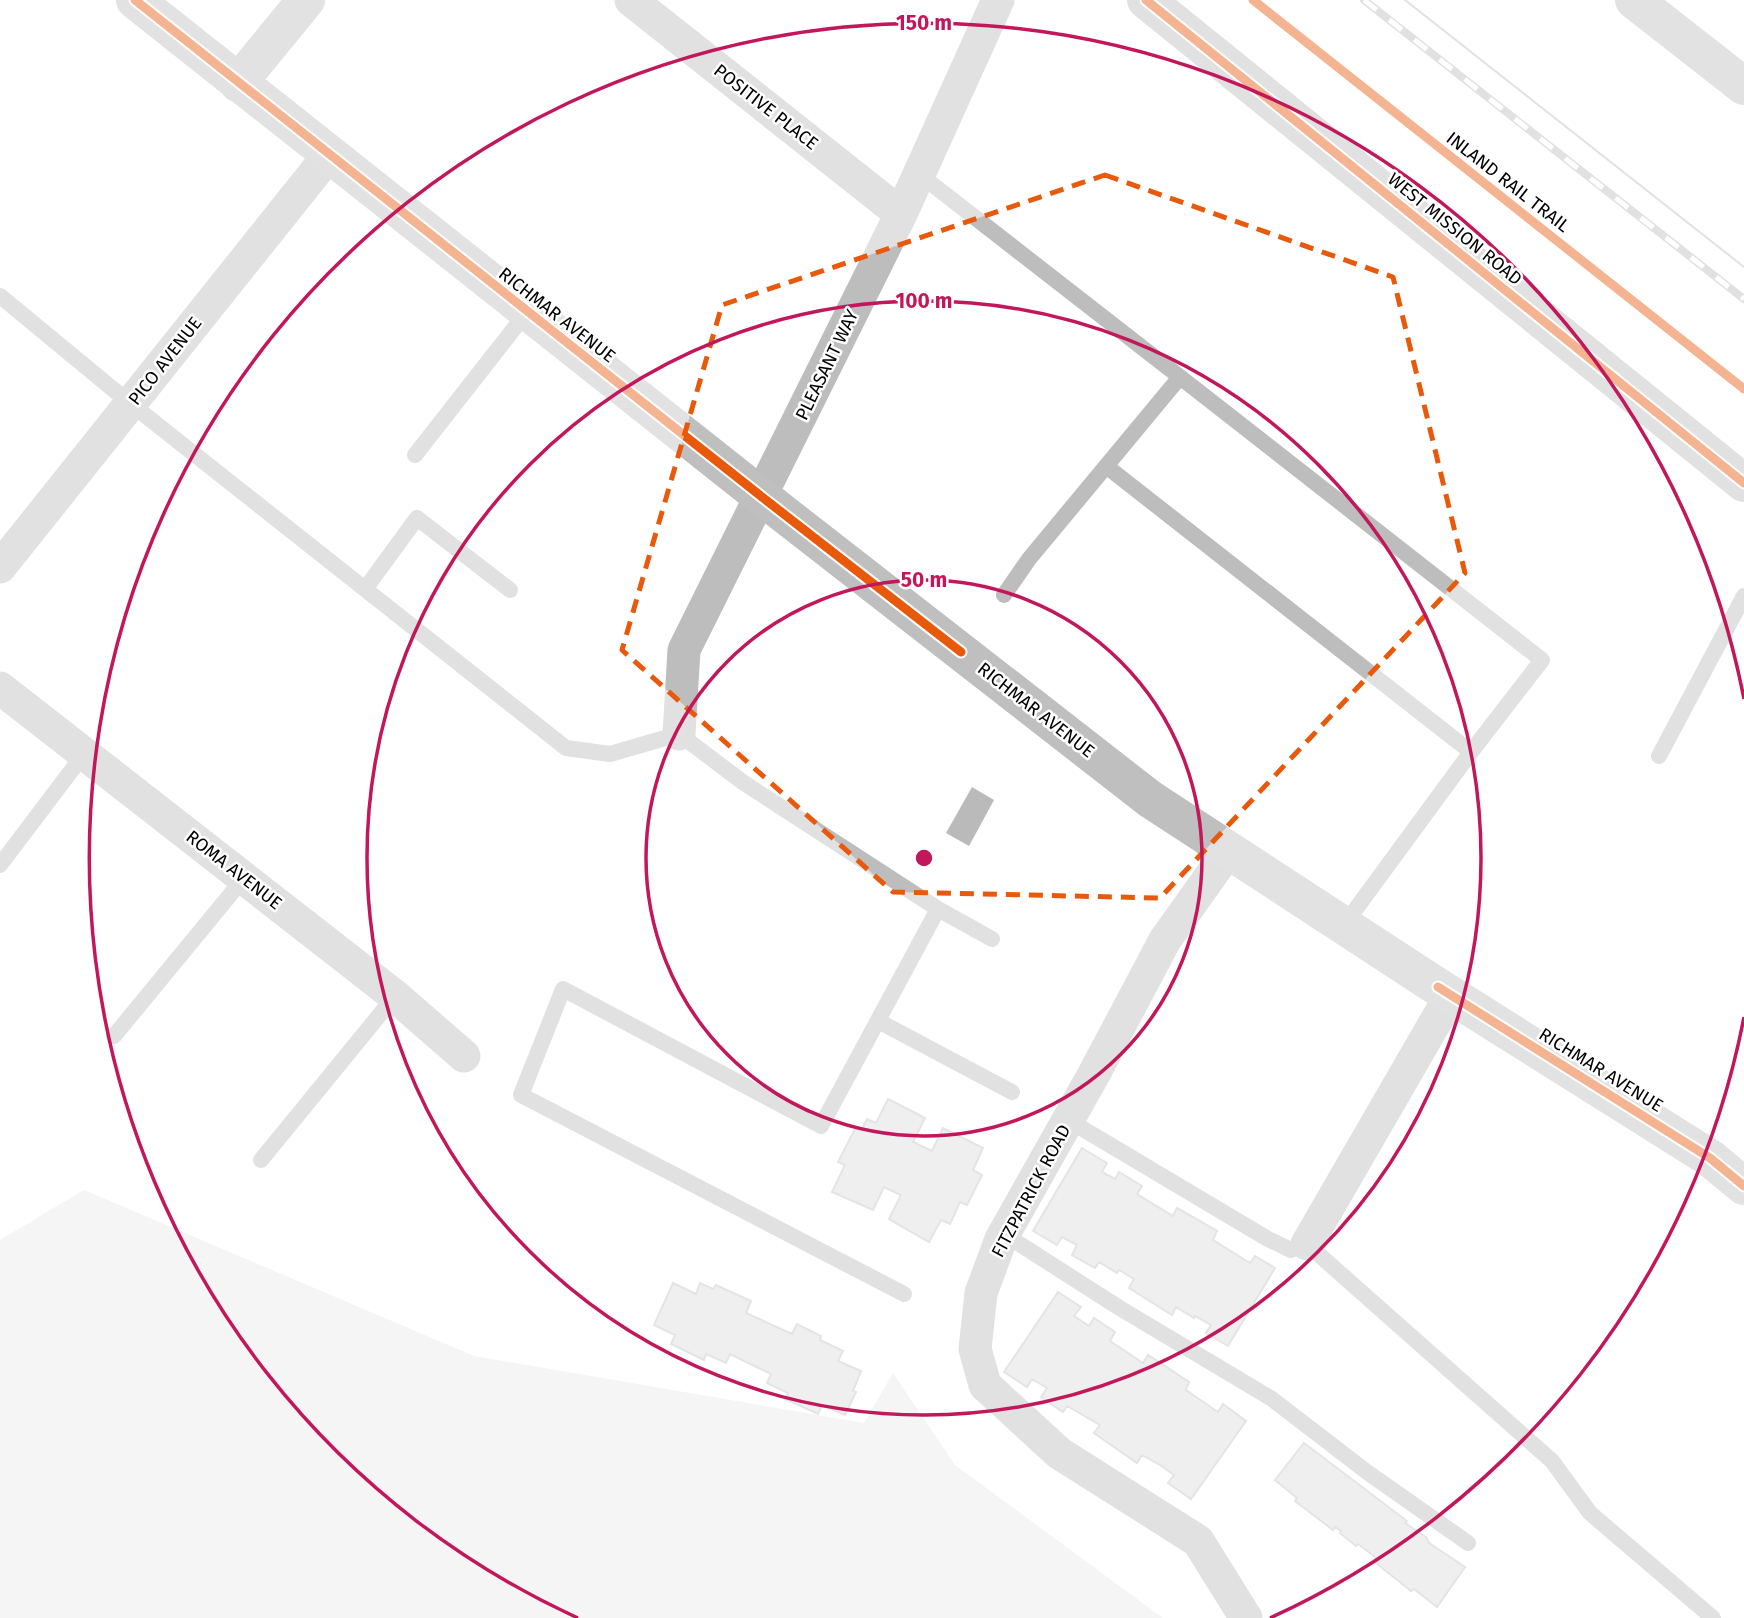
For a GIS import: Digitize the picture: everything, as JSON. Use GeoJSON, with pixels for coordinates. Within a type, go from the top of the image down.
{"type":"FeatureCollection","features":[{"type":"Feature","properties":{"kind":"main road","name":"WEST MISSION ROAD"},"geometry":{"type":"LineString","coordinates":[[1146,0],[1744,483]]}},
{"type":"Feature","properties":{"kind":"street","name":"RICHMAR AVENUE"},"geometry":{"type":"LineString","coordinates":[[135,0],[762,497],[1150,799],[1451,995],[1710,1158],[1744,1186]]}},
{"type":"Feature","properties":{"kind":"street"},"geometry":{"type":"LineString","coordinates":[[239,83],[306,0]]}},
{"type":"Feature","properties":{"kind":"street","name":"POSITIVE PLACE"},"geometry":{"type":"LineString","coordinates":[[631,0],[901,214]]}},
{"type":"Feature","properties":{"kind":"street","name":"PLEASANT WAY"},"geometry":{"type":"LineString","coordinates":[[679,734],[684,650],[901,214],[998,0]]}},
{"type":"Feature","properties":{"kind":"street"},"geometry":{"type":"LineString","coordinates":[[1634,0],[1744,86]]}},
{"type":"Feature","properties":{"kind":"street","name":"PICO AVENUE"},"geometry":{"type":"LineString","coordinates":[[0,567],[329,155]]}},
{"type":"Feature","properties":{"kind":"street","name":"ROMA AVENUE"},"geometry":{"type":"LineString","coordinates":[[0,688],[395,996],[464,1056]]}},
{"type":"Feature","properties":{"kind":"street","name":"FITZPATRICK ROAD"},"geometry":{"type":"LineString","coordinates":[[1229,850],[1165,940],[1004,1234],[981,1293],[975,1349],[985,1385],[1059,1453],[1198,1541],[1246,1618]]}},
{"type":"Feature","properties":{"kind":"street"},"geometry":{"type":"LineString","coordinates":[[1307,1244],[1451,995]]}},
{"type":"Feature","properties":{"kind":"lane"},"geometry":{"type":"LineString","coordinates":[[919,174],[1542,660],[1344,925]]}},
{"type":"Feature","properties":{"kind":"lane"},"geometry":{"type":"LineString","coordinates":[[0,296],[131,404],[566,748],[610,754],[679,734],[744,783],[938,909],[992,939]]}},
{"type":"Feature","properties":{"kind":"lane"},"geometry":{"type":"LineString","coordinates":[[415,455],[527,312]]}},
{"type":"Feature","properties":{"kind":"lane"},"geometry":{"type":"LineString","coordinates":[[1004,595],[1030,559],[1180,377]]}},
{"type":"Feature","properties":{"kind":"lane"},"geometry":{"type":"LineString","coordinates":[[1106,467],[1471,752]]}},
{"type":"Feature","properties":{"kind":"lane"},"geometry":{"type":"LineString","coordinates":[[365,589],[416,518],[510,590]]}},
{"type":"Feature","properties":{"kind":"lane"},"geometry":{"type":"LineString","coordinates":[[1659,756],[1744,596]]}},
{"type":"Feature","properties":{"kind":"lane"},"geometry":{"type":"LineString","coordinates":[[0,865],[84,754]]}},
{"type":"Feature","properties":{"kind":"lane"},"geometry":{"type":"LineString","coordinates":[[114,1036],[244,878]]}},
{"type":"Feature","properties":{"kind":"lane"},"geometry":{"type":"LineString","coordinates":[[904,1294],[521,1095],[563,989],[821,1126],[938,909]]}},
{"type":"Feature","properties":{"kind":"lane"},"geometry":{"type":"LineString","coordinates":[[261,1160],[395,996]]}},
{"type":"Feature","properties":{"kind":"lane"},"geometry":{"type":"LineString","coordinates":[[877,1021],[1012,1092]]}},
{"type":"Feature","properties":{"kind":"lane"},"geometry":{"type":"LineString","coordinates":[[1068,1120],[1268,1239],[1291,1250],[1307,1244],[1552,1461],[1590,1513],[1713,1618]]}},
{"type":"Feature","properties":{"kind":"lane"},"geometry":{"type":"LineString","coordinates":[[1004,1234],[1118,1307],[1272,1399],[1367,1472],[1468,1543]]}},
{"type":"Feature","properties":{"kind":"highlighted area"},"geometry":{"type":"Polygon","coordinates":[[[1105,175],[1393,277],[1465,573],[1160,898],[893,892],[622,650],[722,305],[1105,175]]]}},
{"type":"Feature","properties":{"kind":"shaded area"},"geometry":{"type":"Polygon","coordinates":[[[972,787],[994,800],[969,846],[946,833],[972,787]]]}},
{"type":"Feature","properties":{"kind":"shaded area"},"geometry":{"type":"Polygon","coordinates":[[[84,1190],[474,1356],[864,1423],[893,1373],[955,1465],[1163,1618],[0,1618],[0,1240],[84,1190]]]}},
{"type":"Feature","properties":{"kind":"building"},"geometry":{"type":"Polygon","coordinates":[[[888,1099],[925,1118],[913,1142],[932,1151],[943,1128],[983,1148],[973,1170],[982,1175],[967,1205],[960,1202],[950,1224],[941,1220],[929,1242],[889,1219],[901,1195],[884,1187],[873,1210],[832,1192],[845,1165],[838,1162],[856,1127],[862,1129],[867,1119],[876,1123],[888,1099]]]}},
{"type":"Feature","properties":{"kind":"building"},"geometry":{"type":"Polygon","coordinates":[[[1082,1148],[1107,1163],[1102,1172],[1115,1179],[1119,1172],[1142,1186],[1137,1194],[1173,1216],[1177,1208],[1217,1231],[1213,1240],[1250,1263],[1255,1256],[1275,1268],[1228,1346],[1206,1333],[1211,1325],[1176,1307],[1172,1315],[1129,1288],[1134,1279],[1119,1270],[1117,1273],[1099,1262],[1095,1268],[1072,1255],[1077,1245],[1062,1237],[1057,1245],[1033,1231],[1082,1148]]]}},
{"type":"Feature","properties":{"kind":"building"},"geometry":{"type":"Polygon","coordinates":[[[673,1283],[696,1294],[700,1283],[713,1289],[716,1285],[751,1301],[746,1313],[792,1334],[797,1324],[821,1336],[820,1340],[843,1351],[838,1361],[861,1371],[853,1391],[856,1392],[845,1415],[822,1405],[818,1414],[785,1399],[788,1393],[767,1383],[771,1374],[730,1354],[726,1363],[706,1354],[704,1360],[671,1344],[675,1335],[654,1325],[673,1283]]]}},
{"type":"Feature","properties":{"kind":"building"},"geometry":{"type":"Polygon","coordinates":[[[1058,1292],[1081,1307],[1074,1316],[1089,1326],[1094,1318],[1115,1332],[1110,1341],[1143,1363],[1148,1355],[1189,1382],[1186,1390],[1218,1412],[1223,1404],[1246,1421],[1191,1499],[1168,1483],[1174,1475],[1160,1465],[1142,1455],[1137,1463],[1094,1433],[1100,1425],[1067,1406],[1063,1412],[1041,1397],[1047,1388],[1032,1379],[1027,1387],[1004,1372],[1058,1292]]]}},
{"type":"Feature","properties":{"kind":"building"},"geometry":{"type":"Polygon","coordinates":[[[1304,1443],[1407,1521],[1405,1523],[1426,1537],[1429,1543],[1465,1567],[1437,1607],[1414,1589],[1411,1591],[1376,1563],[1379,1560],[1358,1544],[1356,1546],[1340,1533],[1341,1531],[1335,1527],[1333,1530],[1295,1501],[1297,1498],[1275,1480],[1304,1443]]]}},
{"type":"Feature","properties":{"kind":"tram line"},"geometry":{"type":"LineString","coordinates":[[1405,0],[1744,267]]}},
{"type":"Feature","properties":{"kind":"railway"},"geometry":{"type":"LineString","coordinates":[[1364,0],[1744,299]]}},
{"type":"Feature","properties":{"kind":"cycle path"},"geometry":{"type":"LineString","coordinates":[[135,0],[961,652]]}},
{"type":"Feature","properties":{"kind":"cycle path"},"geometry":{"type":"LineString","coordinates":[[1146,0],[1744,483]]}},
{"type":"Feature","properties":{"kind":"cycle path","name":"INLAND RAIL TRAIL"},"geometry":{"type":"LineString","coordinates":[[1253,0],[1744,389]]}},
{"type":"Feature","properties":{"kind":"cycle path"},"geometry":{"type":"LineString","coordinates":[[1438,987],[1710,1158],[1744,1186]]}}]}
